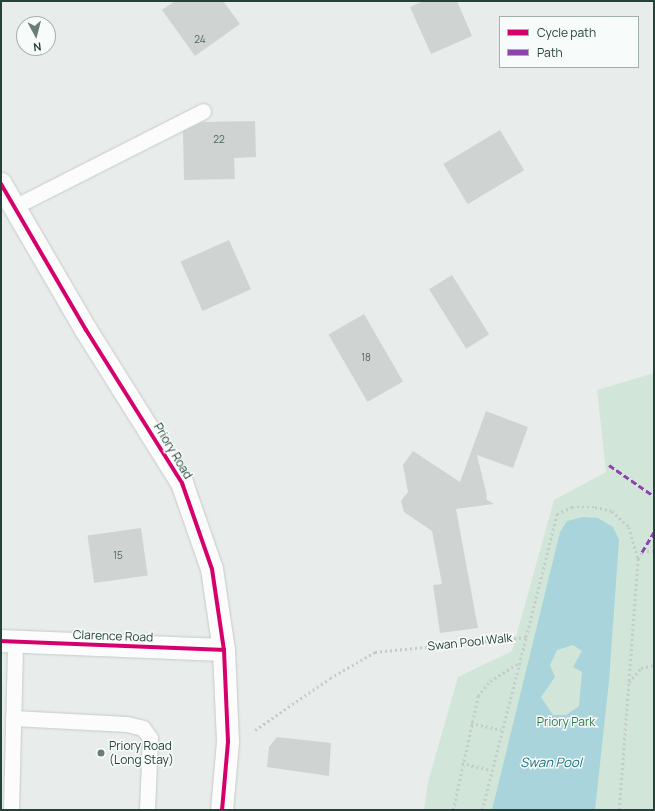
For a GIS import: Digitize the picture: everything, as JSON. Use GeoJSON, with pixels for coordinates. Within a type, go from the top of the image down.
{"type":"FeatureCollection","features":[{"type":"Feature","properties":{"kind":"street","name":"Priory Road"},"geometry":{"type":"LineString","coordinates":[[1,184],[86,330],[182,483],[212,569],[224,650],[228,742],[222,810]]}},
{"type":"Feature","properties":{"kind":"street","name":"Clarence Road"},"geometry":{"type":"LineString","coordinates":[[8,642],[224,650]]}},
{"type":"Feature","properties":{"kind":"lane"},"geometry":{"type":"LineString","coordinates":[[14,207],[203,112]]}},
{"type":"Feature","properties":{"kind":"lane"},"geometry":{"type":"LineString","coordinates":[[8,642],[14,664],[11,810]]}},
{"type":"Feature","properties":{"kind":"lane"},"geometry":{"type":"LineString","coordinates":[[13,718],[127,724],[143,728],[150,738],[147,810]]}},
{"type":"Feature","properties":{"kind":"path"},"geometry":{"type":"LineString","coordinates":[[619,810],[638,559],[642,552],[654,550]]}},
{"type":"Feature","properties":{"kind":"path"},"geometry":{"type":"LineString","coordinates":[[482,810],[517,664],[526,637]]}},
{"type":"Feature","properties":{"kind":"path"},"geometry":{"type":"LineString","coordinates":[[453,810],[462,763],[478,696],[490,681],[517,664]]}},
{"type":"Feature","properties":{"kind":"path"},"geometry":{"type":"LineString","coordinates":[[628,682],[641,668],[654,665]]}},
{"type":"Feature","properties":{"kind":"path"},"geometry":{"type":"LineString","coordinates":[[471,723],[501,730]]}},
{"type":"Feature","properties":{"kind":"path"},"geometry":{"type":"LineString","coordinates":[[462,763],[491,770]]}},
{"type":"Feature","properties":{"kind":"green space","name":"Priory Park"},"geometry":{"type":"Polygon","coordinates":[[[654,373],[654,810],[424,810],[428,782],[458,677],[512,651],[554,500],[606,472],[597,390],[654,373]]]}},
{"type":"Feature","properties":{"kind":"water","name":"Swan Pool"},"geometry":{"type":"Polygon","coordinates":[[[583,517],[598,518],[613,527],[619,540],[609,681],[595,810],[492,810],[560,532],[567,521],[583,517]],[[573,645],[557,650],[550,665],[555,677],[541,697],[553,715],[566,715],[579,706],[582,672],[573,667],[582,651],[573,645]]]}},
{"type":"Feature","properties":{"kind":"building"},"geometry":{"type":"Polygon","coordinates":[[[175,1],[223,1],[240,24],[195,56],[162,10],[175,1]]]}},
{"type":"Feature","properties":{"kind":"building"},"geometry":{"type":"Polygon","coordinates":[[[423,1],[457,1],[472,36],[431,54],[410,7],[423,1]]]}},
{"type":"Feature","properties":{"kind":"building"},"geometry":{"type":"Polygon","coordinates":[[[255,121],[256,157],[234,158],[235,179],[184,180],[183,131],[202,122],[255,121]]]}},
{"type":"Feature","properties":{"kind":"building"},"geometry":{"type":"Polygon","coordinates":[[[500,130],[524,170],[468,204],[443,164],[500,130]]]}},
{"type":"Feature","properties":{"kind":"building"},"geometry":{"type":"Polygon","coordinates":[[[229,240],[251,289],[203,311],[181,262],[229,240]]]}},
{"type":"Feature","properties":{"kind":"building"},"geometry":{"type":"Polygon","coordinates":[[[452,275],[489,334],[466,349],[429,289],[452,275]]]}},
{"type":"Feature","properties":{"kind":"building"},"geometry":{"type":"Polygon","coordinates":[[[364,314],[403,382],[367,402],[328,334],[364,314]]]}},
{"type":"Feature","properties":{"kind":"building"},"geometry":{"type":"Polygon","coordinates":[[[486,411],[528,427],[513,468],[477,455],[487,496],[486,499],[494,504],[456,509],[478,628],[440,633],[433,585],[442,584],[432,531],[404,512],[401,501],[408,492],[403,465],[413,451],[460,482],[486,411]]]}},
{"type":"Feature","properties":{"kind":"building"},"geometry":{"type":"Polygon","coordinates":[[[141,528],[148,576],[94,583],[88,536],[141,528]]]}},
{"type":"Feature","properties":{"kind":"building"},"geometry":{"type":"Polygon","coordinates":[[[277,737],[331,743],[329,776],[267,767],[269,747],[277,737]]]}},
{"type":"Feature","properties":{"kind":"marked path"},"geometry":{"type":"LineString","coordinates":[[609,465],[654,496]]}},
{"type":"Feature","properties":{"kind":"marked path"},"geometry":{"type":"LineString","coordinates":[[642,552],[654,532]]}},
{"type":"Feature","properties":{"kind":"cycle path"},"geometry":{"type":"LineString","coordinates":[[1,184],[86,330],[182,483],[212,569],[224,650],[228,742],[222,810]]}},
{"type":"Feature","properties":{"kind":"cycle path"},"geometry":{"type":"LineString","coordinates":[[1,641],[224,650]]}},
{"type":"Feature","properties":{"kind":"place","name":"Priory Road (Long Stay)"},"geometry":{"type":"Point","coordinates":[101,753]}}]}
